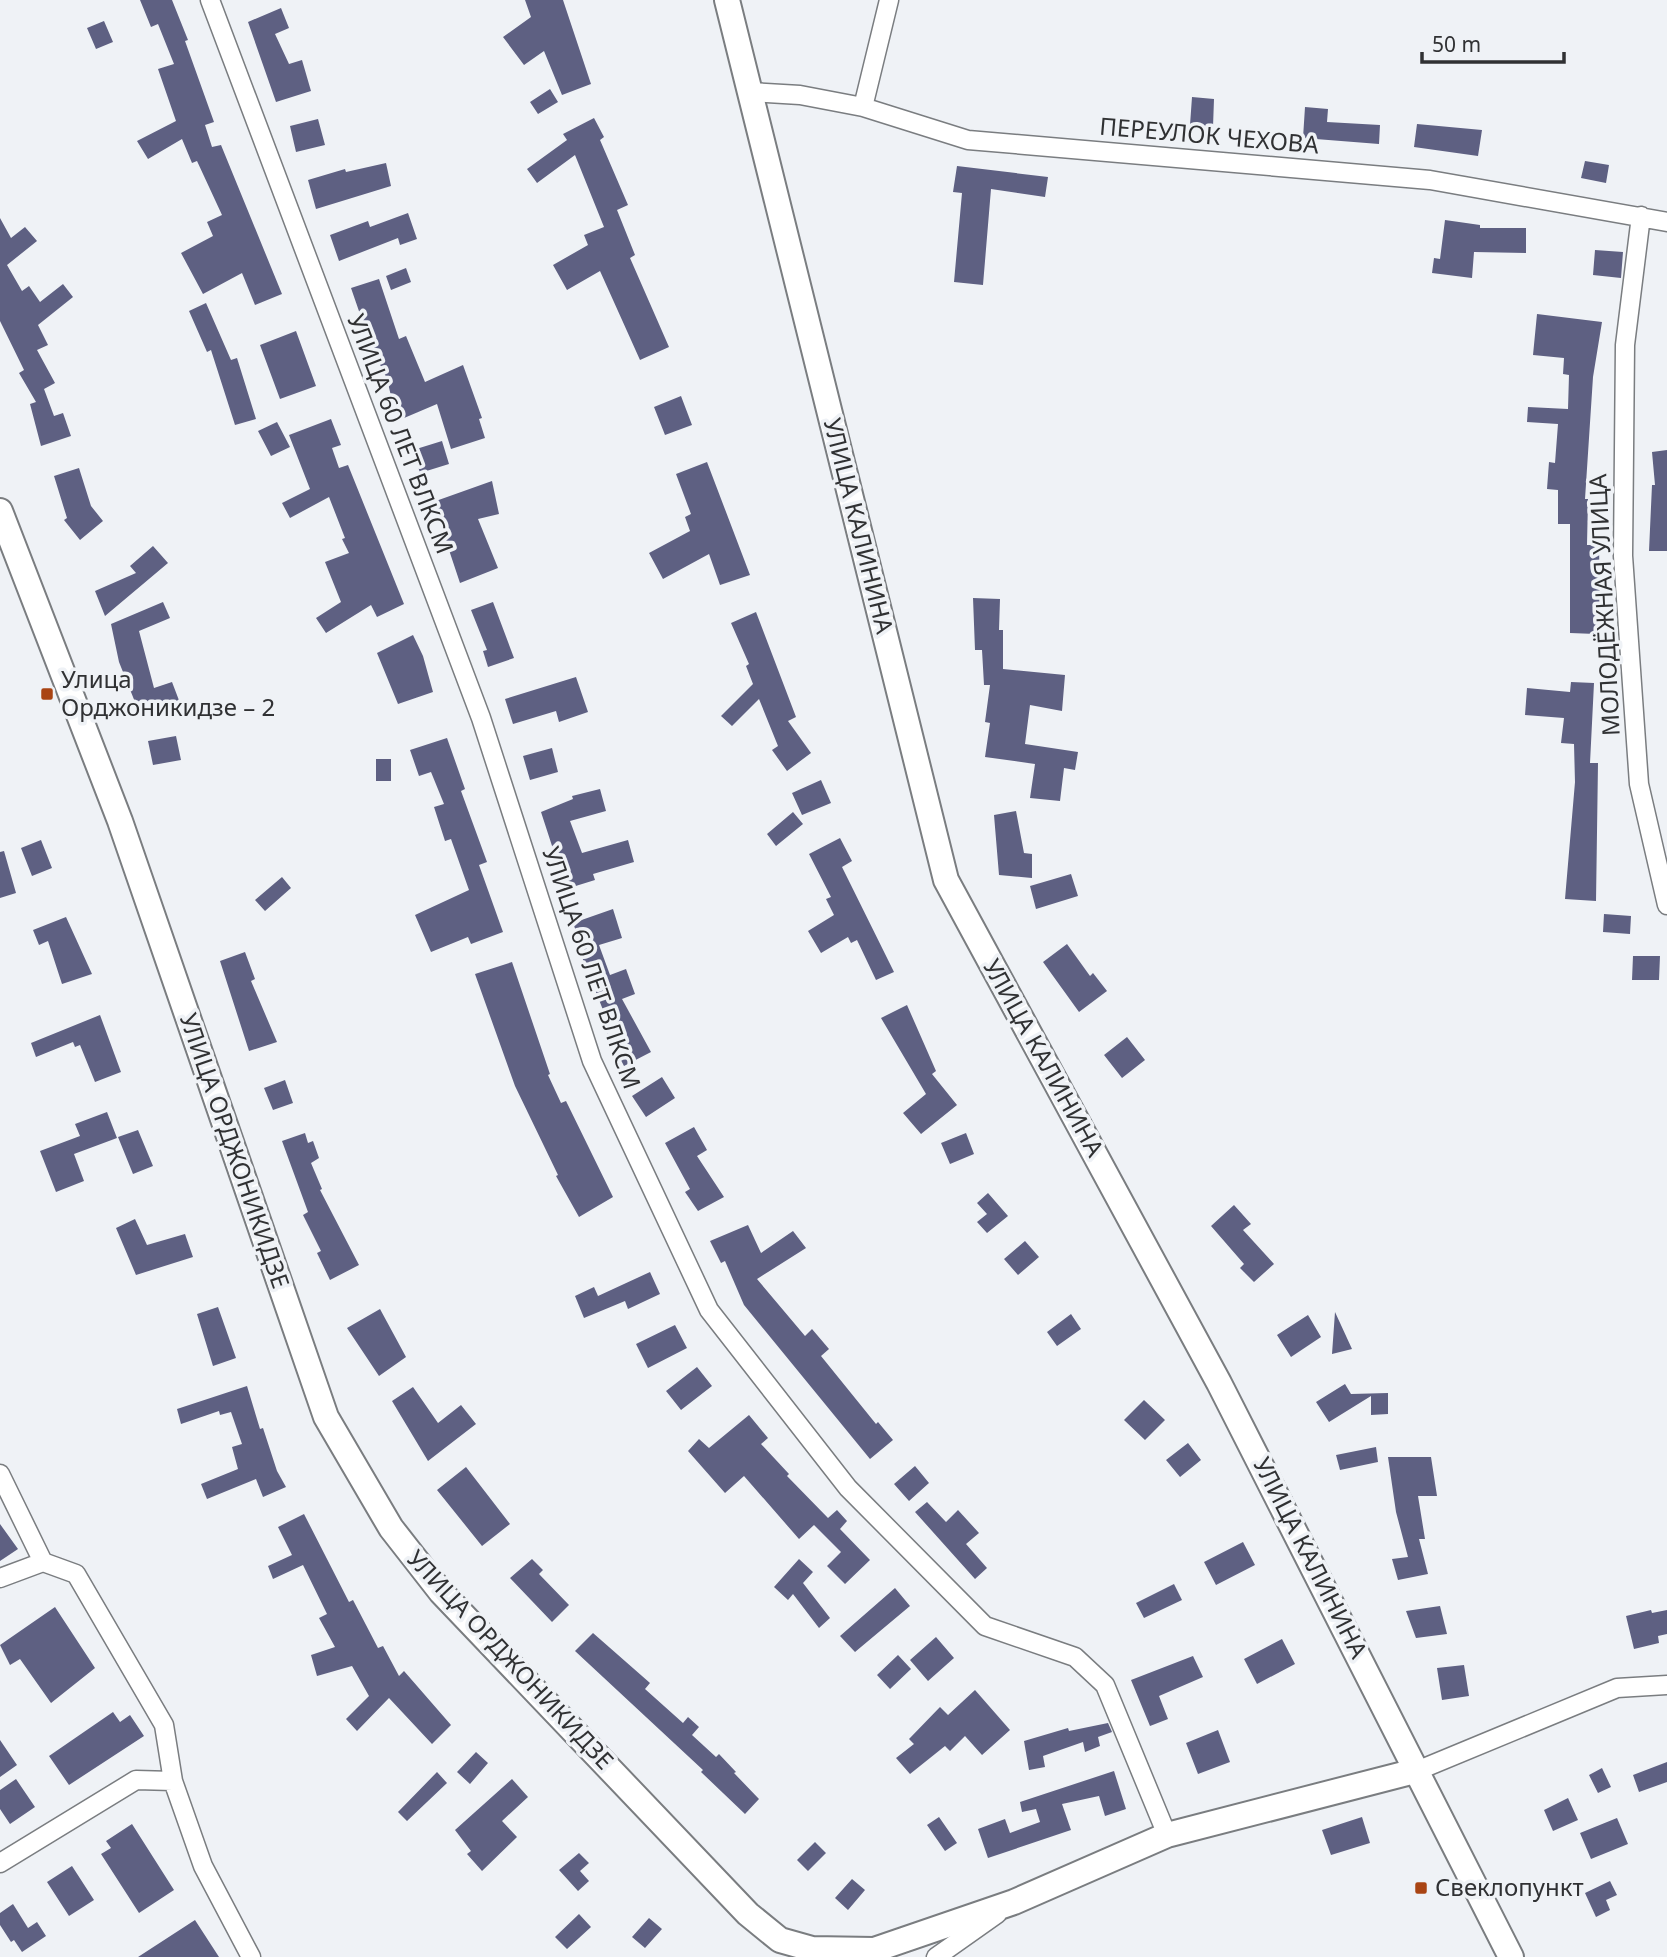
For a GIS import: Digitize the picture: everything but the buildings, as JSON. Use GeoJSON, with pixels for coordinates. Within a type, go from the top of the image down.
{"type":"FeatureCollection","features":[{"type":"Feature","properties":{"kind":"main road","name":"УЛИЦА КАЛИНИНА"},"geometry":{"type":"LineString","coordinates":[[727,0],[946,880],[1219,1383],[1419,1770],[1511,1957]]}},
{"type":"Feature","properties":{"kind":"main road","name":"УЛИЦА ОРДЖОНИКИДЗЕ"},"geometry":{"type":"LineString","coordinates":[[0,511],[120,821],[326,1417],[391,1528],[440,1592],[748,1913],[780,1940],[812,1949],[874,1950],[1014,1902],[1167,1835],[1419,1770]]}},
{"type":"Feature","properties":{"kind":"street","name":"УЛИЦА 60 ЛЕТ ВЛКСМ"},"geometry":{"type":"LineString","coordinates":[[209,0],[481,718],[592,1061],[709,1310],[848,1488],[985,1626],[1075,1657],[1105,1685],[1167,1835]]}},
{"type":"Feature","properties":{"kind":"street"},"geometry":{"type":"LineString","coordinates":[[863,107],[889,0]]}},
{"type":"Feature","properties":{"kind":"street","name":"ПЕРЕУЛОК ЧЕХОВА"},"geometry":{"type":"LineString","coordinates":[[750,92],[800,95],[863,107],[968,140],[1430,180],[1667,222]]}},
{"type":"Feature","properties":{"kind":"street","name":"МОЛОДЁЖНАЯ УЛИЦА"},"geometry":{"type":"LineString","coordinates":[[1641,216],[1625,345],[1623,556],[1639,784],[1667,905]]}},
{"type":"Feature","properties":{"kind":"street"},"geometry":{"type":"LineString","coordinates":[[0,1474],[43,1562]]}},
{"type":"Feature","properties":{"kind":"street"},"geometry":{"type":"LineString","coordinates":[[0,1578],[43,1562],[76,1574],[164,1725],[173,1781],[203,1866],[251,1957]]}},
{"type":"Feature","properties":{"kind":"street"},"geometry":{"type":"LineString","coordinates":[[1419,1770],[1616,1688],[1667,1685]]}},
{"type":"Feature","properties":{"kind":"street"},"geometry":{"type":"LineString","coordinates":[[0,1863],[136,1780],[173,1781]]}},
{"type":"Feature","properties":{"kind":"street"},"geometry":{"type":"LineString","coordinates":[[936,1957],[1014,1902]]}},
{"type":"Feature","properties":{"kind":"place","name":"Улица Орджоникидзе – 2"},"geometry":{"type":"Point","coordinates":[47,694]}},
{"type":"Feature","properties":{"kind":"place","name":"Свеклопункт"},"geometry":{"type":"Point","coordinates":[1421,1888]}}]}
